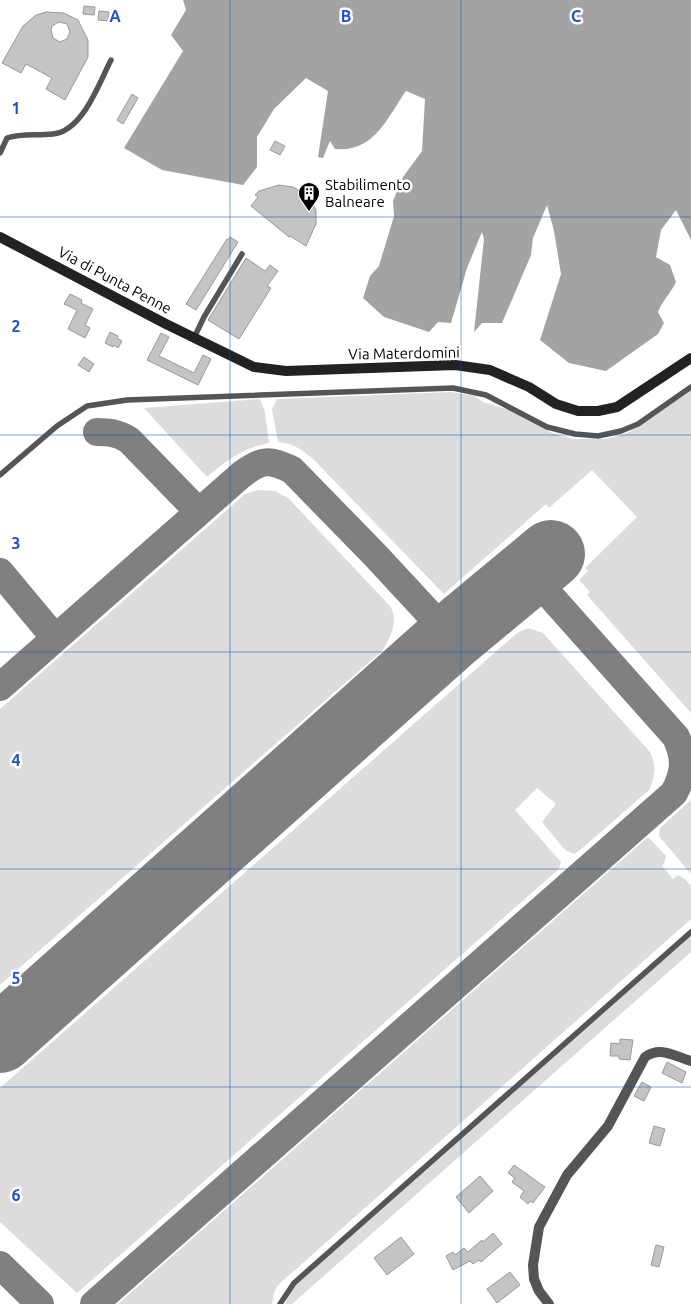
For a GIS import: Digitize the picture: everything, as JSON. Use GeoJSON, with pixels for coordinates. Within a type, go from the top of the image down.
{"type":"FeatureCollection","features":[{"type":"Feature","properties":{"kind":"street","name":"Via di Punta Penne"},"geometry":{"type":"LineString","coordinates":[[0,237],[216,349]]}},
{"type":"Feature","properties":{"kind":"street","name":"Via Materdomini"},"geometry":{"type":"LineString","coordinates":[[216,349],[254,367],[286,371],[448,365],[490,370],[529,388],[556,404],[578,411],[598,411],[617,407],[691,358]]}},
{"type":"Feature","properties":{"kind":"street"},"geometry":{"type":"LineString","coordinates":[[549,1304],[539,1292],[534,1279],[535,1248],[540,1227],[567,1175],[608,1126],[645,1057],[653,1052],[660,1051],[691,1061]]}},
{"type":"Feature","properties":{"kind":"lane"},"geometry":{"type":"LineString","coordinates":[[0,153],[7,138],[16,135],[55,134],[67,130],[83,115],[112,60]]}},
{"type":"Feature","properties":{"kind":"lane"},"geometry":{"type":"LineString","coordinates":[[194,338],[204,317],[242,254]]}},
{"type":"Feature","properties":{"kind":"lane"},"geometry":{"type":"LineString","coordinates":[[0,475],[57,426],[87,406],[127,400],[454,388],[486,396],[547,427],[575,434],[598,436],[621,431],[638,424],[691,386]]}},
{"type":"Feature","properties":{"kind":"lane"},"geometry":{"type":"LineString","coordinates":[[280,1304],[294,1284],[691,932]]}},
{"type":"Feature","properties":{"kind":"shaded area"},"geometry":{"type":"Polygon","coordinates":[[[183,0],[691,0],[691,240],[676,210],[661,230],[656,257],[670,265],[676,282],[658,312],[664,323],[658,334],[606,371],[569,363],[540,340],[561,274],[554,231],[547,205],[533,238],[531,255],[502,323],[482,323],[474,332],[484,239],[482,232],[467,268],[451,323],[438,322],[429,332],[384,317],[363,298],[370,276],[379,266],[394,216],[393,201],[403,177],[422,151],[425,99],[406,91],[378,132],[370,140],[348,149],[335,149],[330,141],[323,158],[318,157],[328,91],[306,78],[274,109],[257,137],[257,167],[243,185],[162,170],[124,148],[183,51],[171,35],[186,10],[183,0]]]}},
{"type":"Feature","properties":{"kind":"shaded area"},"geometry":{"type":"Polygon","coordinates":[[[691,390],[691,713],[587,595],[590,592],[579,580],[588,571],[585,568],[637,517],[592,470],[549,508],[546,504],[444,594],[314,460],[298,448],[278,442],[272,409],[277,399],[451,392],[475,396],[483,402],[509,410],[552,433],[573,439],[606,439],[628,433],[691,390]]]}},
{"type":"Feature","properties":{"kind":"shaded area"},"geometry":{"type":"Polygon","coordinates":[[[260,399],[265,412],[269,443],[251,448],[235,456],[207,477],[144,408],[260,399]]]}},
{"type":"Feature","properties":{"kind":"shaded area"},"geometry":{"type":"Polygon","coordinates":[[[258,490],[275,491],[288,498],[390,606],[393,612],[394,623],[386,645],[383,650],[0,985],[0,709],[245,494],[258,490]]]}},
{"type":"Feature","properties":{"kind":"shaded area"},"geometry":{"type":"Polygon","coordinates":[[[528,628],[543,633],[650,752],[654,762],[654,771],[649,790],[574,854],[565,850],[542,822],[556,804],[537,788],[515,810],[561,862],[559,869],[77,1293],[0,1222],[0,1088],[517,633],[528,628]]]}},
{"type":"Feature","properties":{"kind":"shaded area"},"geometry":{"type":"Polygon","coordinates":[[[691,800],[691,874],[659,836],[660,828],[691,800]]]}},
{"type":"Feature","properties":{"kind":"shaded area"},"geometry":{"type":"Polygon","coordinates":[[[648,837],[666,856],[662,866],[673,879],[678,875],[691,886],[691,919],[278,1285],[272,1304],[118,1304],[648,837]]]}},
{"type":"Feature","properties":{"kind":"shaded area"},"geometry":{"type":"Polygon","coordinates":[[[691,932],[691,952],[292,1304],[285,1304],[293,1286],[691,932]]]}},
{"type":"Feature","properties":{"kind":"building"},"geometry":{"type":"Polygon","coordinates":[[[84,6],[95,7],[94,15],[83,14],[84,6]]]}},
{"type":"Feature","properties":{"kind":"building"},"geometry":{"type":"Polygon","coordinates":[[[99,11],[109,12],[108,21],[98,20],[99,11]]]}},
{"type":"Feature","properties":{"kind":"building"},"geometry":{"type":"Polygon","coordinates":[[[46,12],[64,13],[78,20],[88,40],[88,57],[65,100],[46,89],[52,78],[26,64],[21,73],[2,63],[23,26],[36,15],[46,12]],[[59,22],[52,26],[53,38],[60,42],[67,39],[70,32],[67,24],[59,22]]]}},
{"type":"Feature","properties":{"kind":"building"},"geometry":{"type":"Polygon","coordinates":[[[132,94],[138,98],[123,124],[117,120],[132,94]]]}},
{"type":"Feature","properties":{"kind":"building"},"geometry":{"type":"Polygon","coordinates":[[[275,141],[285,146],[280,155],[270,150],[275,141]]]}},
{"type":"Feature","properties":{"kind":"building"},"geometry":{"type":"Polygon","coordinates":[[[279,185],[293,187],[302,192],[311,200],[316,210],[316,224],[306,246],[289,237],[251,206],[258,197],[255,195],[259,191],[279,185]]]}},
{"type":"Feature","properties":{"kind":"building"},"geometry":{"type":"Polygon","coordinates":[[[230,237],[238,242],[196,310],[186,304],[230,237]]]}},
{"type":"Feature","properties":{"kind":"building"},"geometry":{"type":"Polygon","coordinates":[[[246,258],[265,271],[270,265],[278,271],[267,286],[271,288],[239,339],[208,320],[246,258]]]}},
{"type":"Feature","properties":{"kind":"building"},"geometry":{"type":"Polygon","coordinates":[[[70,294],[82,300],[81,303],[93,309],[85,325],[90,328],[85,338],[68,329],[77,310],[64,304],[70,294]]]}},
{"type":"Feature","properties":{"kind":"building"},"geometry":{"type":"Polygon","coordinates":[[[110,332],[118,336],[117,338],[122,341],[118,348],[105,343],[110,332]]]}},
{"type":"Feature","properties":{"kind":"building"},"geometry":{"type":"Polygon","coordinates":[[[161,333],[169,337],[159,356],[194,373],[203,355],[211,359],[198,385],[147,360],[161,333]]]}},
{"type":"Feature","properties":{"kind":"building"},"geometry":{"type":"Polygon","coordinates":[[[84,357],[94,364],[89,372],[78,365],[84,357]]]}},
{"type":"Feature","properties":{"kind":"building"},"geometry":{"type":"Polygon","coordinates":[[[620,1039],[633,1040],[630,1060],[619,1059],[619,1056],[610,1056],[611,1043],[620,1044],[620,1039]]]}},
{"type":"Feature","properties":{"kind":"building"},"geometry":{"type":"Polygon","coordinates":[[[667,1062],[686,1072],[682,1083],[662,1073],[667,1062]]]}},
{"type":"Feature","properties":{"kind":"building"},"geometry":{"type":"Polygon","coordinates":[[[642,1082],[651,1087],[644,1101],[634,1096],[642,1082]]]}},
{"type":"Feature","properties":{"kind":"building"},"geometry":{"type":"Polygon","coordinates":[[[654,1126],[665,1129],[660,1146],[649,1143],[654,1126]]]}},
{"type":"Feature","properties":{"kind":"building"},"geometry":{"type":"Polygon","coordinates":[[[514,1165],[545,1187],[533,1203],[530,1201],[528,1204],[520,1197],[524,1191],[512,1182],[515,1178],[508,1173],[514,1165]]]}},
{"type":"Feature","properties":{"kind":"building"},"geometry":{"type":"Polygon","coordinates":[[[480,1176],[493,1191],[469,1213],[456,1197],[480,1176]]]}},
{"type":"Feature","properties":{"kind":"building"},"geometry":{"type":"Polygon","coordinates":[[[493,1233],[502,1244],[481,1262],[479,1260],[473,1264],[470,1261],[453,1270],[446,1256],[453,1252],[455,1255],[464,1248],[468,1252],[493,1233]]]}},
{"type":"Feature","properties":{"kind":"building"},"geometry":{"type":"Polygon","coordinates":[[[401,1237],[414,1254],[387,1275],[374,1258],[401,1237]]]}},
{"type":"Feature","properties":{"kind":"building"},"geometry":{"type":"Polygon","coordinates":[[[656,1245],[664,1247],[659,1267],[651,1265],[656,1245]]]}},
{"type":"Feature","properties":{"kind":"building"},"geometry":{"type":"Polygon","coordinates":[[[510,1272],[520,1285],[497,1303],[487,1289],[510,1272]]]}},
{"type":"Feature","properties":{"kind":"taxiway"},"geometry":{"type":"LineString","coordinates":[[97,432],[113,433],[129,440],[199,512]]}},
{"type":"Feature","properties":{"kind":"taxiway"},"geometry":{"type":"LineString","coordinates":[[0,687],[241,475],[260,463],[266,462],[292,470],[375,555],[451,637]]}},
{"type":"Feature","properties":{"kind":"taxiway"},"geometry":{"type":"LineString","coordinates":[[0,572],[55,638]]}},
{"type":"Feature","properties":{"kind":"taxiway"},"geometry":{"type":"LineString","coordinates":[[94,1304],[674,793],[683,765],[676,737],[530,573]]}},
{"type":"Feature","properties":{"kind":"taxiway"},"geometry":{"type":"LineString","coordinates":[[0,1265],[40,1304]]}},
{"type":"Feature","properties":{"kind":"runway"},"geometry":{"type":"LineString","coordinates":[[0,1039],[451,637],[551,554]]}},
{"type":"Feature","properties":{"kind":"place","name":"Stabilimento Balneare"},"geometry":{"type":"Point","coordinates":[309,212]}}]}
